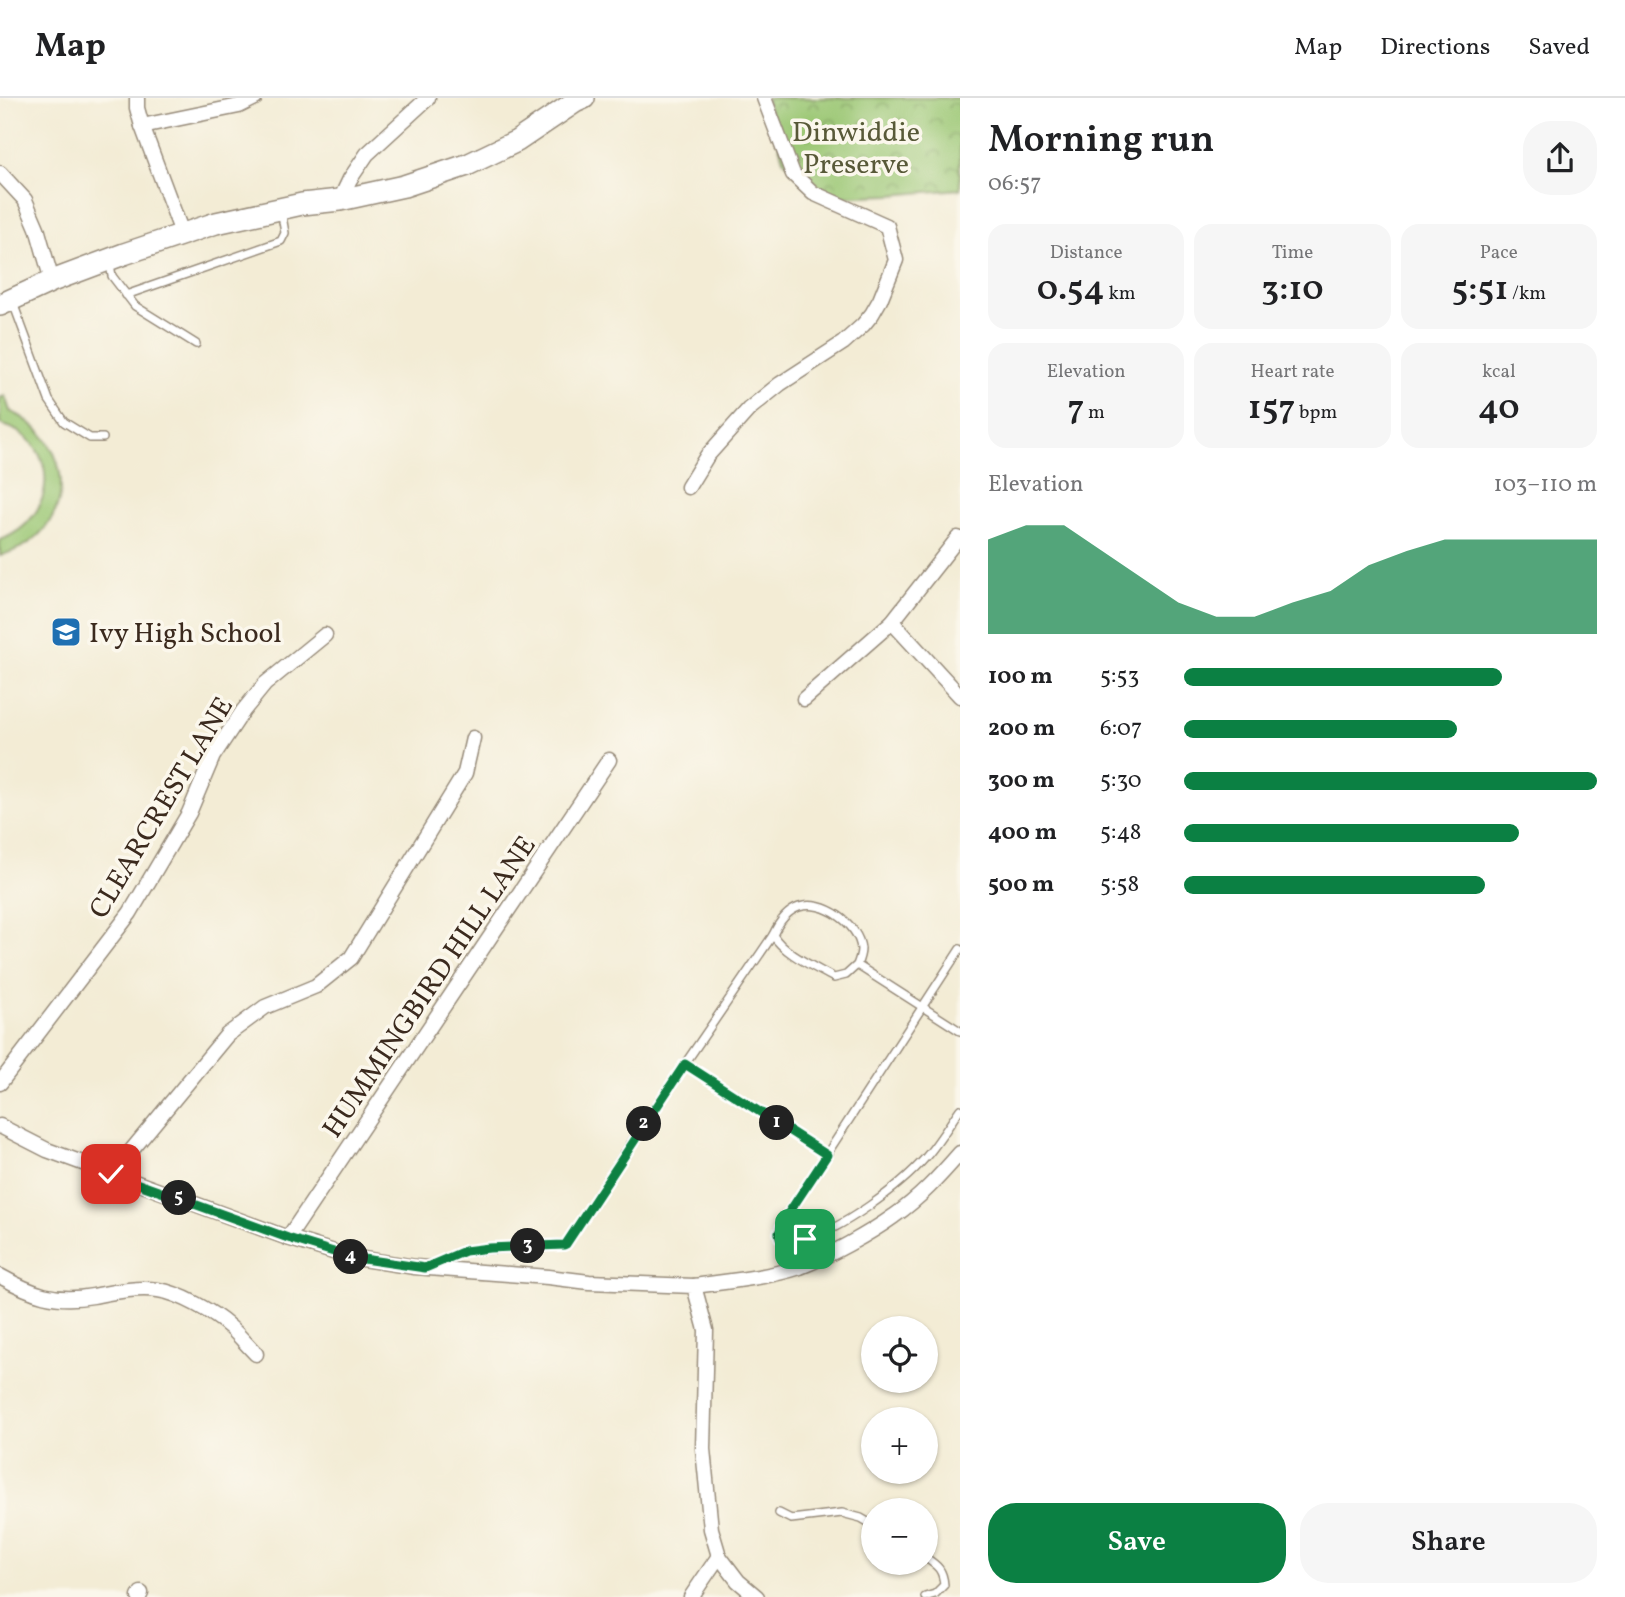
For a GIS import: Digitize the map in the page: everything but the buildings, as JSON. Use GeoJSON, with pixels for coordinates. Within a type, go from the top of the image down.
{"type":"FeatureCollection","features":[{"type":"Feature","properties":{"kind":"main road"},"geometry":{"type":"LineString","coordinates":[[6,302],[52,281],[182,233],[302,204],[340,200],[404,186],[467,166],[517,141],[584,98]]}},
{"type":"Feature","properties":{"kind":"street"},"geometry":{"type":"LineString","coordinates":[[137,98],[142,125],[182,233]]}},
{"type":"Feature","properties":{"kind":"street"},"geometry":{"type":"LineString","coordinates":[[142,125],[239,106],[255,98]]}},
{"type":"Feature","properties":{"kind":"street"},"geometry":{"type":"LineString","coordinates":[[340,200],[367,154],[428,98]]}},
{"type":"Feature","properties":{"kind":"street"},"geometry":{"type":"LineString","coordinates":[[688,487],[707,456],[749,409],[863,326],[880,300],[895,260],[887,226],[813,193],[793,174],[764,98]]}},
{"type":"Feature","properties":{"kind":"street"},"geometry":{"type":"LineString","coordinates":[[0,173],[25,200],[37,228],[52,281]]}},
{"type":"Feature","properties":{"kind":"street"},"geometry":{"type":"LineString","coordinates":[[804,699],[892,622],[958,538]]}},
{"type":"Feature","properties":{"kind":"street"},"geometry":{"type":"LineString","coordinates":[[892,622],[960,696]]}},
{"type":"Feature","properties":{"kind":"street","name":"CLEARCREST LANE"},"geometry":{"type":"LineString","coordinates":[[0,1083],[130,913],[189,813],[213,756],[243,711],[265,684],[325,635]]}},
{"type":"Feature","properties":{"kind":"street"},"geometry":{"type":"LineString","coordinates":[[111,1174],[228,1035],[265,1007],[316,986],[351,958],[465,773],[474,738]]}},
{"type":"Feature","properties":{"kind":"street","name":"HUMMINGBIRD HILL LANE"},"geometry":{"type":"LineString","coordinates":[[288,1238],[609,760]]}},
{"type":"Feature","properties":{"kind":"street"},"geometry":{"type":"LineString","coordinates":[[0,1126],[47,1150],[111,1174],[288,1238],[350,1257],[425,1268],[589,1282],[694,1286],[799,1267],[844,1247],[894,1216],[930,1186],[960,1153]]}},
{"type":"Feature","properties":{"kind":"street"},"geometry":{"type":"LineString","coordinates":[[0,1276],[38,1295],[61,1299],[90,1297],[118,1290],[158,1290],[186,1299],[229,1326],[256,1354]]}},
{"type":"Feature","properties":{"kind":"street"},"geometry":{"type":"LineString","coordinates":[[694,1286],[706,1330],[703,1449],[711,1529],[719,1556],[738,1581],[757,1597]]}},
{"type":"Feature","properties":{"kind":"street"},"geometry":{"type":"LineString","coordinates":[[691,1597],[719,1556]]}},
{"type":"Feature","properties":{"kind":"lane"},"geometry":{"type":"LineString","coordinates":[[126,295],[281,241],[285,233],[281,209]]}},
{"type":"Feature","properties":{"kind":"lane"},"geometry":{"type":"LineString","coordinates":[[109,259],[113,276],[135,306],[196,344]]}},
{"type":"Feature","properties":{"kind":"lane"},"geometry":{"type":"LineString","coordinates":[[6,302],[49,400],[64,422],[90,438],[103,438]]}},
{"type":"Feature","properties":{"kind":"lane"},"geometry":{"type":"LineString","coordinates":[[425,1268],[465,1251],[566,1244],[776,927],[797,907],[810,905],[833,912],[849,924],[858,936],[861,950],[858,965],[846,975],[834,978],[788,951],[773,935]]}},
{"type":"Feature","properties":{"kind":"lane"},"geometry":{"type":"LineString","coordinates":[[960,949],[784,1220],[780,1238],[799,1241],[822,1233],[897,1186],[938,1143],[960,1109]]}},
{"type":"Feature","properties":{"kind":"lane"},"geometry":{"type":"LineString","coordinates":[[858,965],[960,1031]]}},
{"type":"Feature","properties":{"kind":"lane"},"geometry":{"type":"LineString","coordinates":[[685,1064],[827,1155]]}},
{"type":"Feature","properties":{"kind":"lane"},"geometry":{"type":"LineString","coordinates":[[779,1513],[791,1519],[842,1513],[861,1518]]}},
{"type":"Feature","properties":{"kind":"lane"},"geometry":{"type":"LineString","coordinates":[[925,1597],[936,1594],[944,1585],[943,1575],[938,1568]]}},
{"type":"Feature","properties":{"kind":"green space","name":"Dinwiddie Preserve"},"geometry":{"type":"Polygon","coordinates":[[[766,98],[960,98],[960,189],[831,197],[803,180],[783,159],[766,98]]]}},
{"type":"Feature","properties":{"kind":"green space"},"geometry":{"type":"Polygon","coordinates":[[[5,396],[10,411],[29,422],[44,436],[54,453],[60,472],[61,491],[56,509],[46,527],[27,544],[0,556],[0,540],[19,530],[34,515],[42,499],[45,480],[43,463],[34,446],[20,433],[0,424],[0,398],[5,396]]]}},
{"type":"Feature","properties":{"kind":"place","name":"Ivy High School"},"geometry":{"type":"Point","coordinates":[66,632]}},
{"type":"Feature","properties":{"kind":"route"},"geometry":{"type":"LineString","coordinates":[[111,1174],[288,1238],[350,1257],[425,1268],[465,1251],[564,1245],[685,1064],[827,1155],[784,1220],[779,1233],[783,1240],[805,1239]]}}]}
